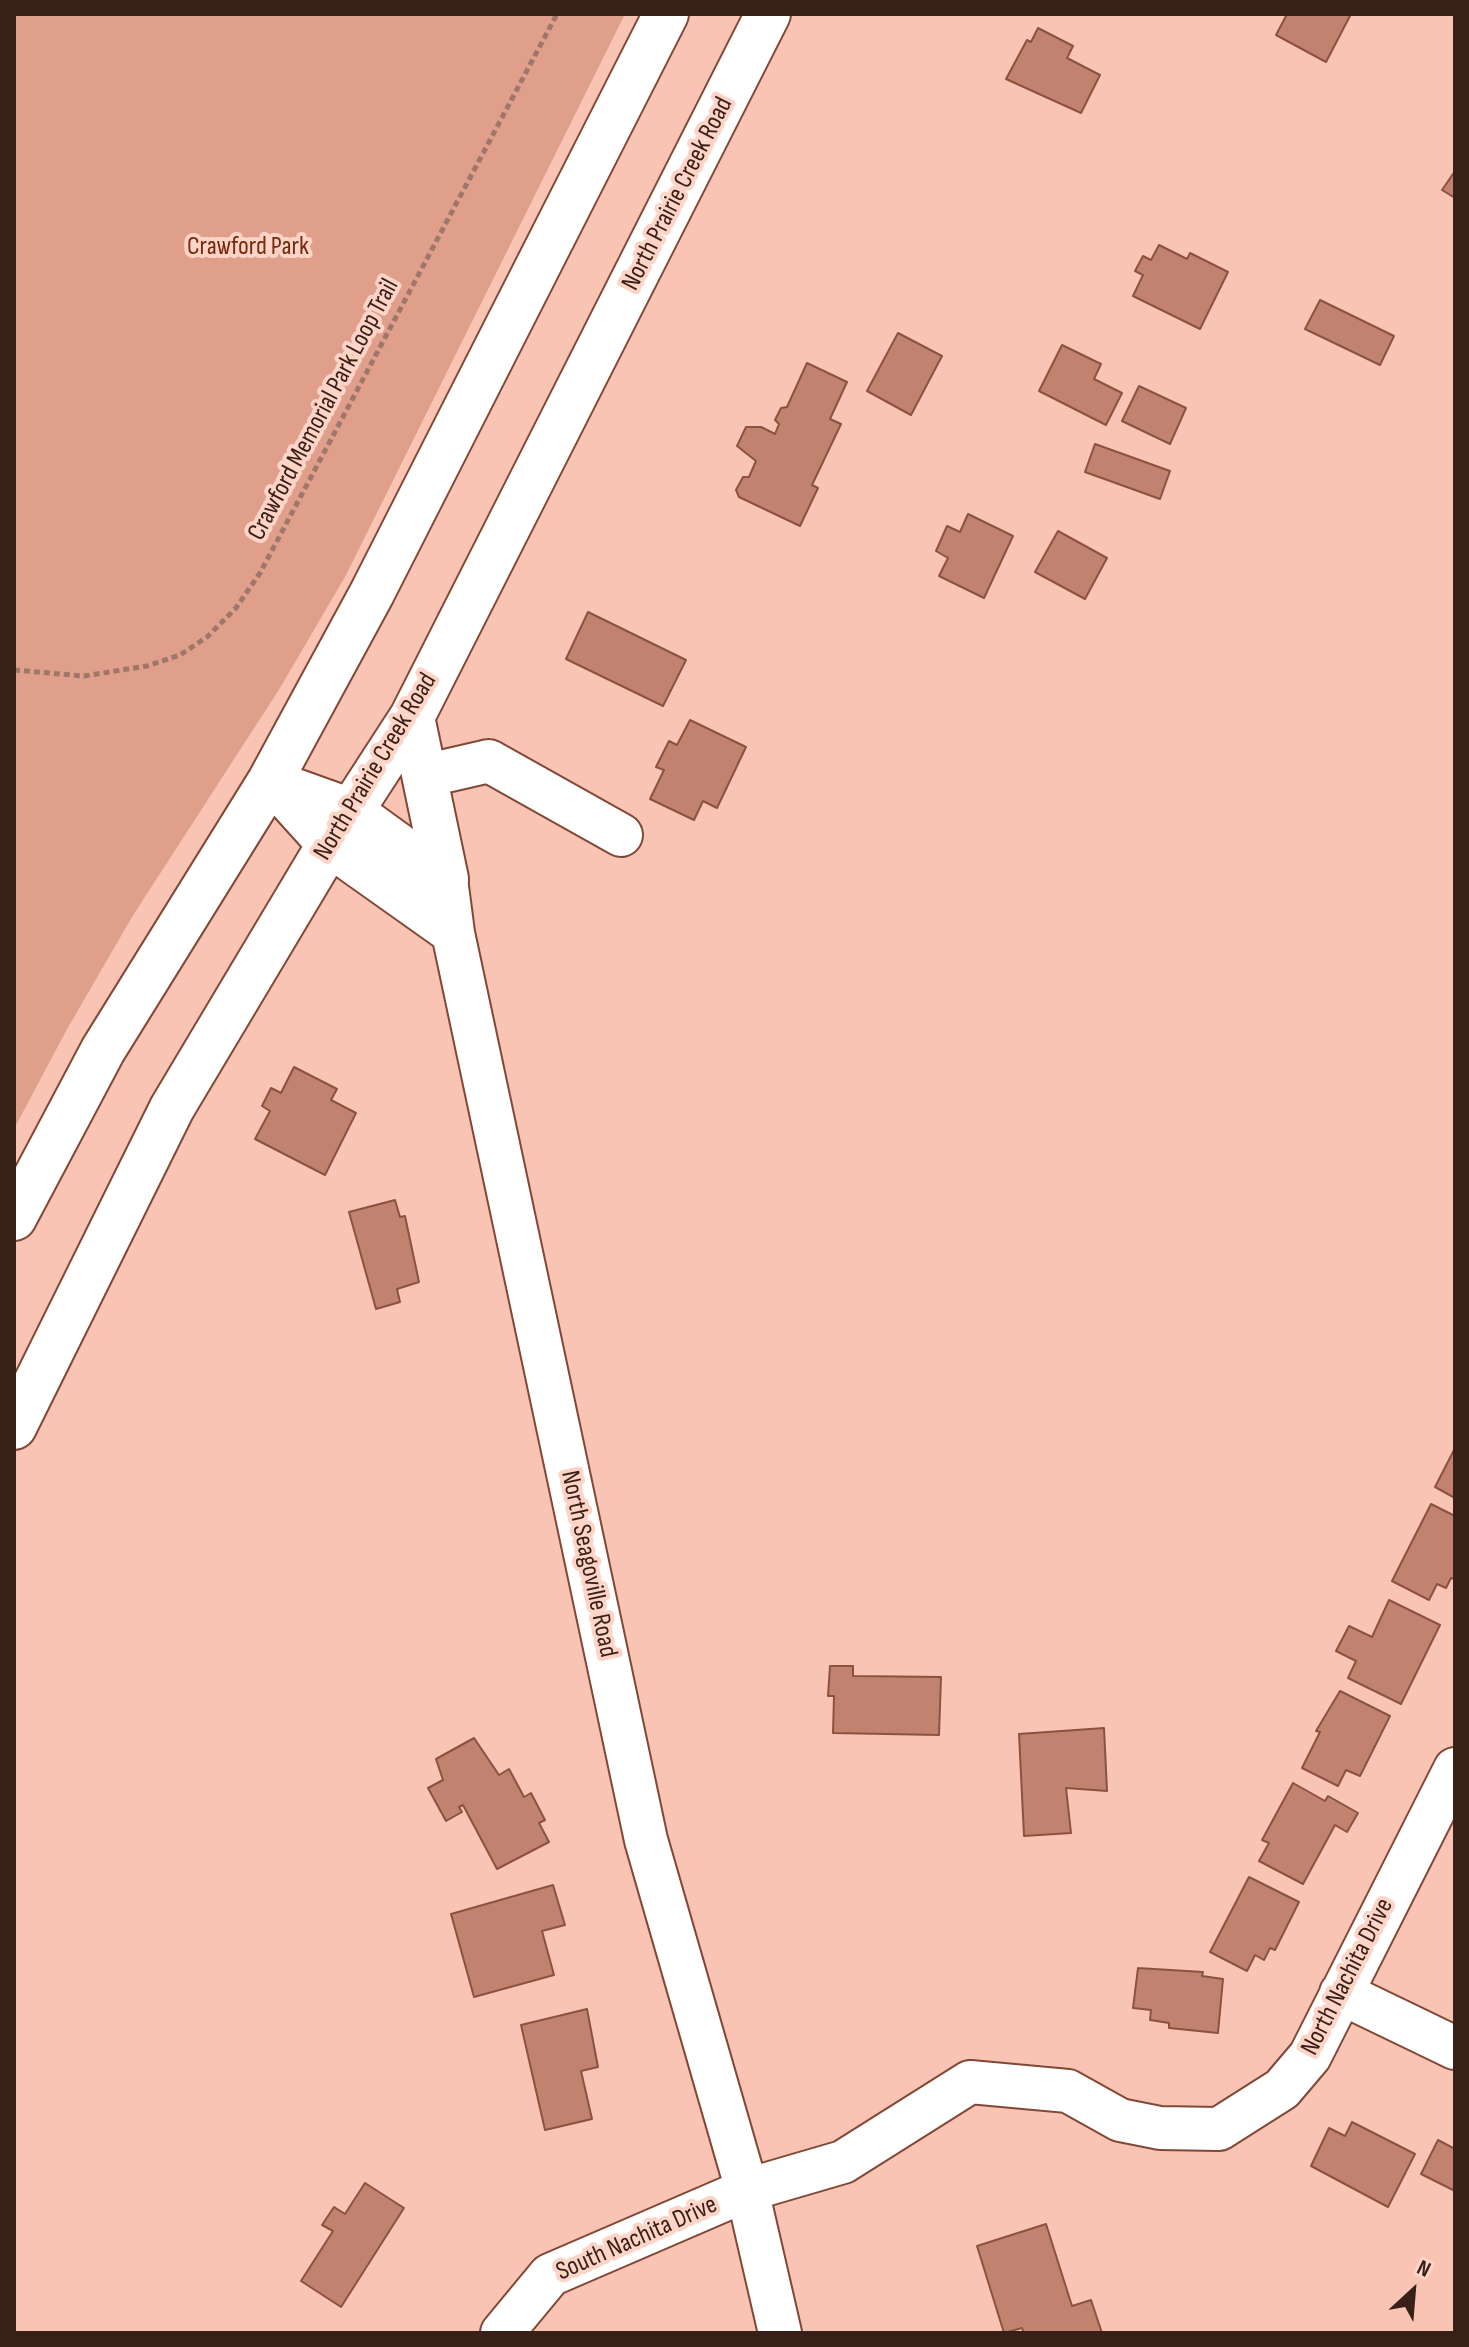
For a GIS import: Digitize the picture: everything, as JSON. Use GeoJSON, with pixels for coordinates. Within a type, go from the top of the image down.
{"type":"FeatureCollection","features":[{"type":"Feature","properties":{"kind":"main road"},"geometry":{"type":"LineString","coordinates":[[14,1218],[103,1050],[270,781],[372,593],[666,14]]}},
{"type":"Feature","properties":{"kind":"main road","name":"North Prairie Creek Road"},"geometry":{"type":"LineString","coordinates":[[14,1427],[172,1108],[340,828],[412,717],[768,14]]}},
{"type":"Feature","properties":{"kind":"main road"},"geometry":{"type":"LineString","coordinates":[[412,717],[446,879]]}},
{"type":"Feature","properties":{"kind":"street"},"geometry":{"type":"LineString","coordinates":[[424,776],[489,761],[621,835]]}},
{"type":"Feature","properties":{"kind":"street"},"geometry":{"type":"LineString","coordinates":[[270,781],[340,828],[446,879]]}},
{"type":"Feature","properties":{"kind":"street"},"geometry":{"type":"LineString","coordinates":[[340,828],[453,933]]}},
{"type":"Feature","properties":{"kind":"street","name":"North Seagoville Road"},"geometry":{"type":"LineString","coordinates":[[446,879],[453,933],[646,1840],[747,2190],[780,2333]]}},
{"type":"Feature","properties":{"kind":"street","name":"North Nachita Drive"},"geometry":{"type":"LineString","coordinates":[[747,2190],[843,2162],[970,2082],[1068,2091],[1120,2120],[1147,2126],[1219,2129],[1282,2089],[1310,2056],[1455,1769]]}},
{"type":"Feature","properties":{"kind":"street"},"geometry":{"type":"LineString","coordinates":[[1341,1993],[1455,2048]]}},
{"type":"Feature","properties":{"kind":"street","name":"South Nachita Drive"},"geometry":{"type":"LineString","coordinates":[[502,2333],[550,2275],[747,2190]]}},
{"type":"Feature","properties":{"kind":"path","name":"Crawford Memorial Park Loop Trail"},"geometry":{"type":"LineString","coordinates":[[14,670],[84,676],[147,666],[180,655],[207,637],[236,608],[260,573],[557,14]]}},
{"type":"Feature","properties":{"kind":"green space","name":"Crawford Park"},"geometry":{"type":"Polygon","coordinates":[[[14,14],[625,14],[346,575],[280,688],[132,917],[14,1129],[14,14]]]}},
{"type":"Feature","properties":{"kind":"building"},"geometry":{"type":"Polygon","coordinates":[[[1287,14],[1351,14],[1326,62],[1276,35],[1287,14]]]}},
{"type":"Feature","properties":{"kind":"building"},"geometry":{"type":"Polygon","coordinates":[[[1038,28],[1073,46],[1067,58],[1100,75],[1081,113],[1006,79],[1027,40],[1031,42],[1038,28]]]}},
{"type":"Feature","properties":{"kind":"building"},"geometry":{"type":"Polygon","coordinates":[[[1455,171],[1455,198],[1442,190],[1455,171]]]}},
{"type":"Feature","properties":{"kind":"building"},"geometry":{"type":"Polygon","coordinates":[[[1159,245],[1187,259],[1190,253],[1228,272],[1200,329],[1133,296],[1143,275],[1135,271],[1143,256],[1151,260],[1159,245]]]}},
{"type":"Feature","properties":{"kind":"building"},"geometry":{"type":"Polygon","coordinates":[[[1320,300],[1394,336],[1380,365],[1305,329],[1320,300]]]}},
{"type":"Feature","properties":{"kind":"building"},"geometry":{"type":"Polygon","coordinates":[[[898,333],[942,356],[911,415],[867,391],[898,333]]]}},
{"type":"Feature","properties":{"kind":"building"},"geometry":{"type":"Polygon","coordinates":[[[1062,345],[1101,364],[1094,379],[1122,393],[1106,425],[1039,391],[1062,345]]]}},
{"type":"Feature","properties":{"kind":"building"},"geometry":{"type":"Polygon","coordinates":[[[807,363],[847,382],[830,419],[841,424],[812,485],[818,488],[800,526],[739,497],[736,490],[743,477],[749,477],[756,461],[737,446],[746,427],[761,427],[775,434],[779,424],[775,420],[781,408],[787,407],[807,363]]]}},
{"type":"Feature","properties":{"kind":"building"},"geometry":{"type":"Polygon","coordinates":[[[1139,386],[1186,408],[1170,444],[1122,421],[1139,386]]]}},
{"type":"Feature","properties":{"kind":"building"},"geometry":{"type":"Polygon","coordinates":[[[1095,444],[1170,471],[1160,499],[1085,472],[1095,444]]]}},
{"type":"Feature","properties":{"kind":"building"},"geometry":{"type":"Polygon","coordinates":[[[968,514],[1013,536],[984,598],[939,576],[948,558],[936,551],[947,526],[960,532],[968,514]]]}},
{"type":"Feature","properties":{"kind":"building"},"geometry":{"type":"Polygon","coordinates":[[[1058,531],[1107,558],[1085,599],[1035,572],[1058,531]]]}},
{"type":"Feature","properties":{"kind":"building"},"geometry":{"type":"Polygon","coordinates":[[[588,612],[686,660],[663,706],[566,659],[588,612]]]}},
{"type":"Feature","properties":{"kind":"building"},"geometry":{"type":"Polygon","coordinates":[[[690,720],[746,747],[717,808],[703,801],[694,820],[650,799],[664,770],[656,767],[669,741],[677,745],[690,720]]]}},
{"type":"Feature","properties":{"kind":"building"},"geometry":{"type":"Polygon","coordinates":[[[294,1067],[337,1089],[331,1100],[356,1113],[325,1175],[255,1139],[270,1111],[262,1106],[271,1088],[281,1093],[294,1067]]]}},
{"type":"Feature","properties":{"kind":"building"},"geometry":{"type":"Polygon","coordinates":[[[395,1200],[400,1217],[405,1216],[419,1282],[397,1289],[400,1302],[376,1309],[349,1212],[395,1200]]]}},
{"type":"Feature","properties":{"kind":"building"},"geometry":{"type":"Polygon","coordinates":[[[1455,1448],[1455,1498],[1435,1487],[1455,1448]]]}},
{"type":"Feature","properties":{"kind":"building"},"geometry":{"type":"Polygon","coordinates":[[[1431,1504],[1455,1516],[1455,1579],[1451,1578],[1446,1588],[1437,1584],[1429,1600],[1392,1581],[1431,1504]]]}},
{"type":"Feature","properties":{"kind":"building"},"geometry":{"type":"Polygon","coordinates":[[[1389,1600],[1440,1625],[1401,1704],[1348,1678],[1356,1661],[1336,1651],[1349,1626],[1372,1637],[1389,1600]]]}},
{"type":"Feature","properties":{"kind":"building"},"geometry":{"type":"Polygon","coordinates":[[[830,1666],[853,1666],[853,1676],[941,1677],[939,1735],[833,1733],[834,1696],[828,1696],[830,1666]]]}},
{"type":"Feature","properties":{"kind":"building"},"geometry":{"type":"Polygon","coordinates":[[[1340,1691],[1390,1716],[1360,1776],[1346,1770],[1338,1786],[1302,1768],[1320,1732],[1316,1731],[1340,1691]]]}},
{"type":"Feature","properties":{"kind":"building"},"geometry":{"type":"Polygon","coordinates":[[[1104,1728],[1107,1791],[1066,1788],[1071,1833],[1024,1836],[1019,1734],[1104,1728]]]}},
{"type":"Feature","properties":{"kind":"building"},"geometry":{"type":"Polygon","coordinates":[[[474,1738],[499,1775],[509,1769],[524,1797],[531,1793],[545,1820],[539,1823],[549,1842],[497,1869],[463,1805],[459,1807],[462,1812],[446,1821],[428,1788],[443,1780],[436,1759],[474,1738]]]}},
{"type":"Feature","properties":{"kind":"building"},"geometry":{"type":"Polygon","coordinates":[[[1293,1783],[1325,1801],[1328,1796],[1358,1813],[1347,1832],[1335,1825],[1303,1884],[1259,1861],[1269,1843],[1262,1840],[1293,1783]]]}},
{"type":"Feature","properties":{"kind":"building"},"geometry":{"type":"Polygon","coordinates":[[[1249,1877],[1299,1902],[1275,1950],[1270,1948],[1264,1960],[1255,1955],[1247,1971],[1210,1952],[1249,1877]]]}},
{"type":"Feature","properties":{"kind":"building"},"geometry":{"type":"Polygon","coordinates":[[[553,1885],[565,1925],[542,1931],[554,1975],[474,1997],[451,1914],[553,1885]]]}},
{"type":"Feature","properties":{"kind":"building"},"geometry":{"type":"Polygon","coordinates":[[[1138,1968],[1203,1972],[1202,1976],[1223,1979],[1218,2033],[1169,2028],[1169,2023],[1150,2020],[1151,2010],[1133,2008],[1138,1968]]]}},
{"type":"Feature","properties":{"kind":"building"},"geometry":{"type":"Polygon","coordinates":[[[587,2009],[598,2067],[581,2071],[592,2119],[545,2130],[521,2025],[587,2009]]]}},
{"type":"Feature","properties":{"kind":"building"},"geometry":{"type":"Polygon","coordinates":[[[1352,2122],[1415,2154],[1388,2207],[1311,2166],[1329,2128],[1345,2136],[1352,2122]]]}},
{"type":"Feature","properties":{"kind":"building"},"geometry":{"type":"Polygon","coordinates":[[[1438,2140],[1455,2149],[1455,2191],[1421,2174],[1438,2140]]]}},
{"type":"Feature","properties":{"kind":"building"},"geometry":{"type":"Polygon","coordinates":[[[365,2183],[404,2208],[341,2307],[301,2281],[333,2231],[322,2225],[334,2207],[345,2214],[365,2183]]]}},
{"type":"Feature","properties":{"kind":"building"},"geometry":{"type":"Polygon","coordinates":[[[1046,2224],[1072,2306],[1091,2300],[1102,2333],[1024,2333],[1022,2328],[1004,2333],[977,2246],[1046,2224]]]}}]}
